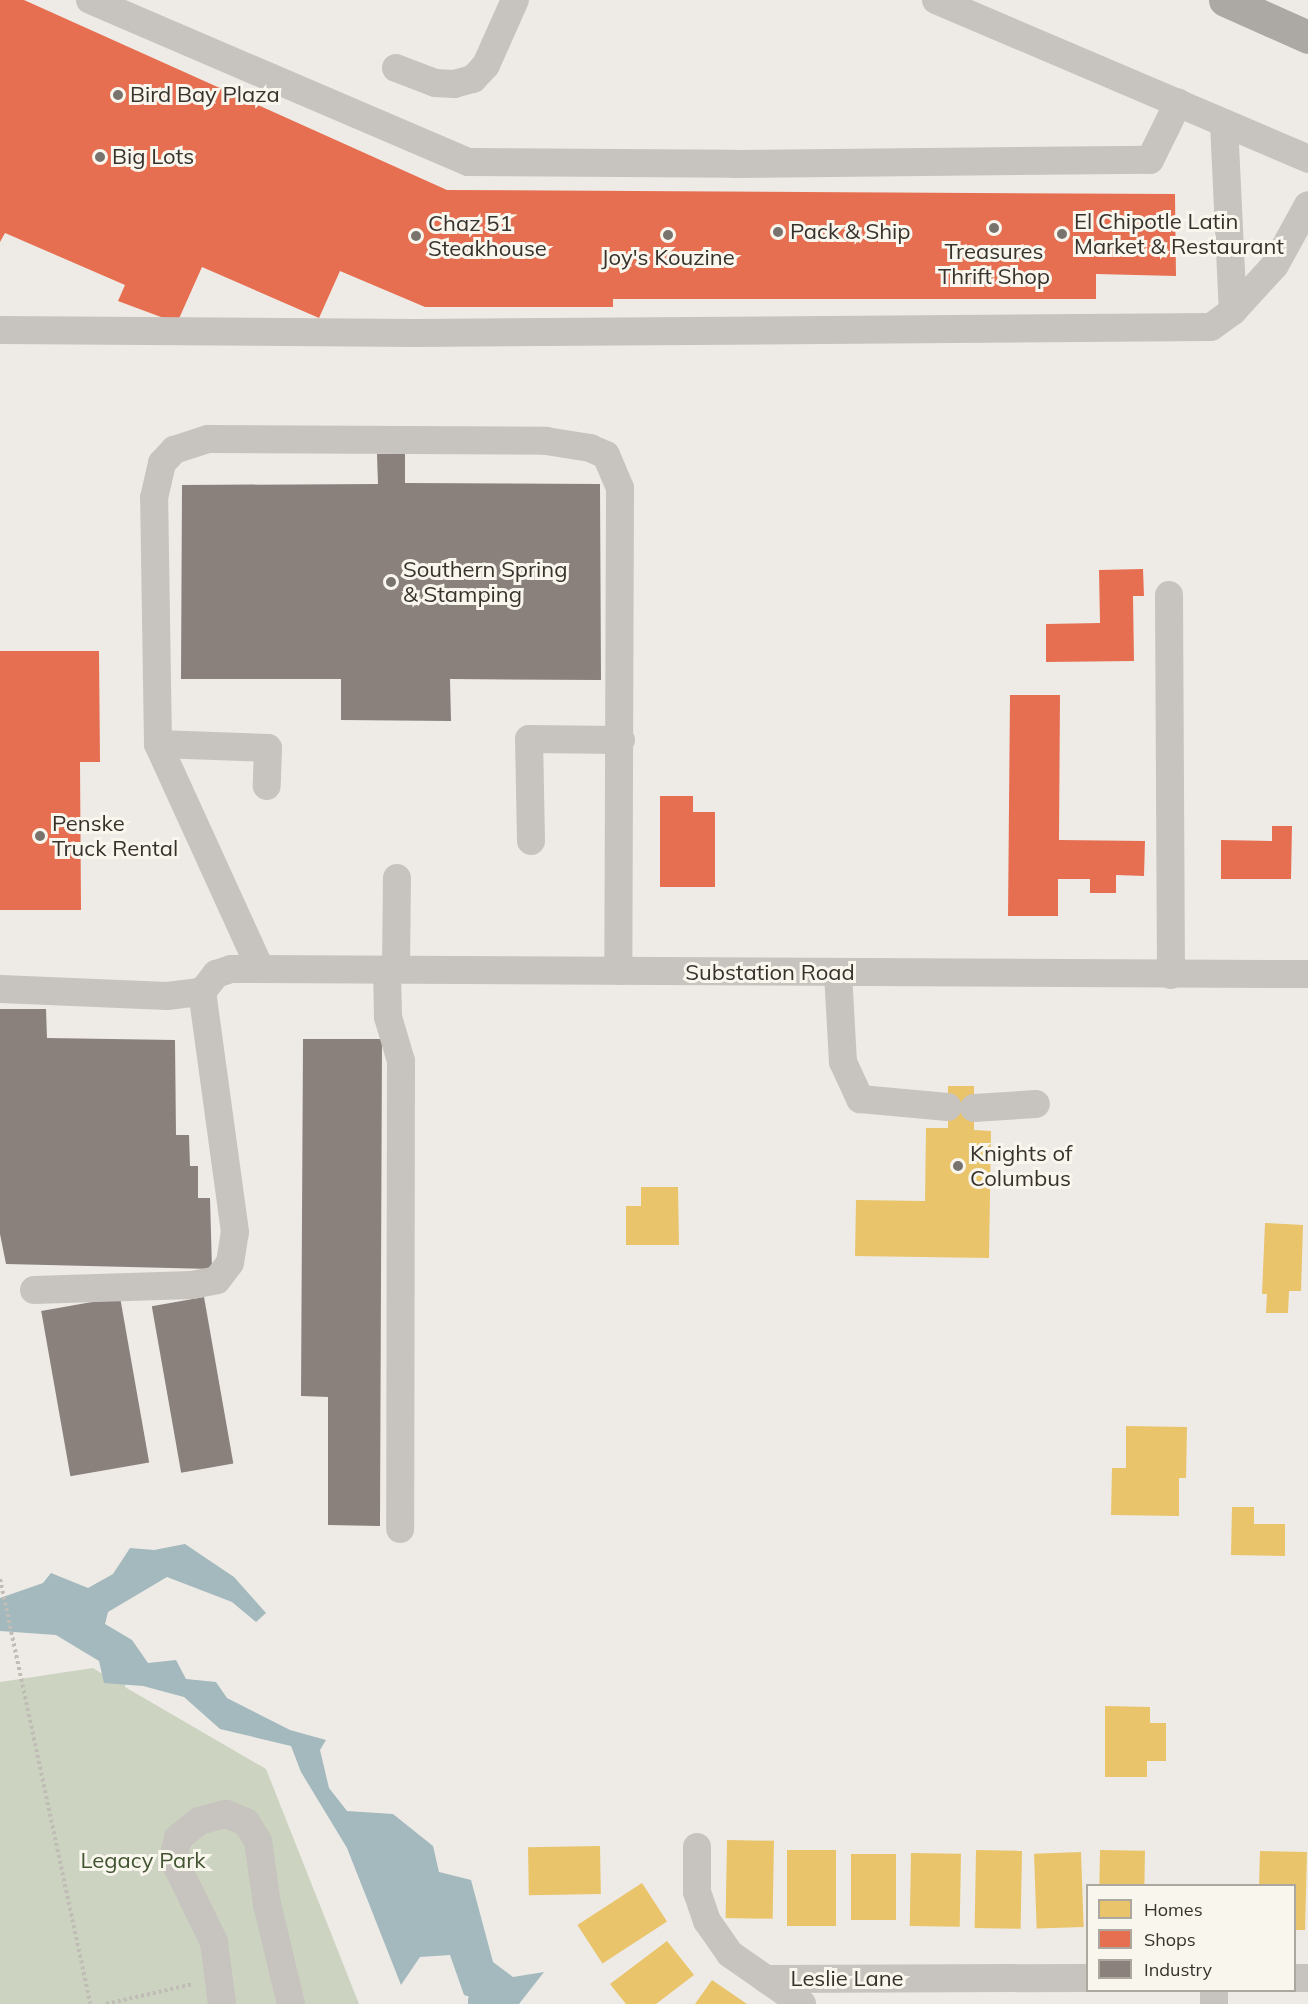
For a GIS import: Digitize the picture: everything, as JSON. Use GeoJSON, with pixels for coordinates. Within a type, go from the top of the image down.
{"type":"FeatureCollection","features":[{"type":"Feature","properties":{"kind":"main road"},"geometry":{"type":"LineString","coordinates":[[1225,0],[1308,37]]}},
{"type":"Feature","properties":{"kind":"street"},"geometry":{"type":"LineString","coordinates":[[396,68],[435,83],[473,79],[486,65],[515,0]]}},
{"type":"Feature","properties":{"kind":"street"},"geometry":{"type":"LineString","coordinates":[[936,0],[1308,159]]}},
{"type":"Feature","properties":{"kind":"street"},"geometry":{"type":"LineString","coordinates":[[102,2],[468,162],[746,164],[1150,160],[1178,103]]}},
{"type":"Feature","properties":{"kind":"street"},"geometry":{"type":"LineString","coordinates":[[1224,123],[1233,311]]}},
{"type":"Feature","properties":{"kind":"street"},"geometry":{"type":"LineString","coordinates":[[0,330],[427,333],[1211,327],[1233,311],[1275,265],[1308,205]]}},
{"type":"Feature","properties":{"kind":"street"},"geometry":{"type":"LineString","coordinates":[[260,968],[158,744],[155,484],[162,463],[174,450],[208,439],[546,441],[590,448],[606,455],[620,488],[621,740],[618,971]]}},
{"type":"Feature","properties":{"kind":"street"},"geometry":{"type":"LineString","coordinates":[[1170,595],[1171,975]]}},
{"type":"Feature","properties":{"kind":"street"},"geometry":{"type":"LineString","coordinates":[[531,841],[529,739],[621,740]]}},
{"type":"Feature","properties":{"kind":"street"},"geometry":{"type":"LineString","coordinates":[[158,744],[268,747],[267,786]]}},
{"type":"Feature","properties":{"kind":"street"},"geometry":{"type":"LineString","coordinates":[[397,878],[388,1017],[401,1061],[399,1529]]}},
{"type":"Feature","properties":{"kind":"street","name":"Substation Road"},"geometry":{"type":"LineString","coordinates":[[202,992],[216,974],[231,969],[260,968],[1308,974]]}},
{"type":"Feature","properties":{"kind":"street"},"geometry":{"type":"LineString","coordinates":[[838,973],[843,1062],[860,1099],[961,1108],[1036,1104]]}},
{"type":"Feature","properties":{"kind":"street"},"geometry":{"type":"LineString","coordinates":[[1,988],[167,996],[202,992],[235,1232],[230,1263],[217,1280],[192,1285],[34,1290]]}},
{"type":"Feature","properties":{"kind":"street"},"geometry":{"type":"LineString","coordinates":[[222,2004],[213,1942],[176,1864],[175,1851],[178,1838],[199,1821],[226,1814],[246,1822],[258,1840],[267,1904],[291,2004]]}},
{"type":"Feature","properties":{"kind":"street","name":"Leslie Lane"},"geometry":{"type":"LineString","coordinates":[[697,1847],[697,1892],[707,1921],[730,1954],[766,1979],[1086,1978]]}},
{"type":"Feature","properties":{"kind":"street"},"geometry":{"type":"LineString","coordinates":[[766,1979],[802,2004]]}},
{"type":"Feature","properties":{"kind":"path"},"geometry":{"type":"LineString","coordinates":[[0,1579],[90,2004]]}},
{"type":"Feature","properties":{"kind":"green space","name":"Legacy Park"},"geometry":{"type":"Polygon","coordinates":[[[93,1668],[104,1675],[126,1678],[125,1687],[266,1769],[359,2004],[0,2004],[0,1682],[93,1668]]]}},
{"type":"Feature","properties":{"kind":"water"},"geometry":{"type":"Polygon","coordinates":[[[185,1544],[234,1577],[266,1613],[256,1622],[232,1602],[167,1577],[108,1612],[105,1624],[132,1640],[148,1663],[176,1660],[186,1679],[216,1682],[227,1698],[290,1730],[326,1740],[320,1750],[329,1788],[347,1811],[393,1814],[433,1846],[439,1872],[471,1880],[493,1962],[513,1977],[544,1972],[519,2004],[493,2004],[464,1995],[450,1955],[420,1957],[401,1985],[347,1848],[301,1772],[291,1746],[220,1729],[184,1697],[143,1686],[104,1683],[99,1661],[56,1635],[0,1631],[0,1598],[43,1583],[51,1573],[88,1588],[113,1574],[130,1548],[154,1550],[185,1544]]]}},
{"type":"Feature","properties":{"kind":"building: Homes","name":"Knights of Columbus"},"geometry":{"type":"Polygon","coordinates":[[[948,1086],[974,1086],[974,1130],[991,1131],[989,1258],[855,1256],[856,1200],[925,1201],[926,1128],[948,1128],[948,1086]]]}},
{"type":"Feature","properties":{"kind":"building: Homes"},"geometry":{"type":"Polygon","coordinates":[[[641,1187],[678,1187],[679,1245],[626,1245],[626,1206],[641,1206],[641,1187]]]}},
{"type":"Feature","properties":{"kind":"building: Homes"},"geometry":{"type":"Polygon","coordinates":[[[1265,1223],[1303,1225],[1301,1291],[1289,1291],[1288,1313],[1266,1313],[1267,1294],[1262,1294],[1265,1223]]]}},
{"type":"Feature","properties":{"kind":"building: Homes"},"geometry":{"type":"Polygon","coordinates":[[[1126,1426],[1187,1427],[1186,1478],[1179,1478],[1179,1516],[1111,1515],[1112,1468],[1126,1468],[1126,1426]]]}},
{"type":"Feature","properties":{"kind":"building: Homes"},"geometry":{"type":"Polygon","coordinates":[[[1232,1507],[1254,1507],[1254,1524],[1285,1524],[1285,1556],[1231,1555],[1232,1507]]]}},
{"type":"Feature","properties":{"kind":"building: Homes"},"geometry":{"type":"Polygon","coordinates":[[[1105,1706],[1150,1707],[1150,1723],[1166,1723],[1166,1761],[1147,1761],[1147,1777],[1105,1777],[1105,1706]]]}},
{"type":"Feature","properties":{"kind":"building: Homes"},"geometry":{"type":"Polygon","coordinates":[[[727,1840],[774,1841],[773,1919],[726,1918],[727,1840]]]}},
{"type":"Feature","properties":{"kind":"building: Homes"},"geometry":{"type":"Polygon","coordinates":[[[600,1846],[601,1894],[529,1895],[528,1847],[600,1846]]]}},
{"type":"Feature","properties":{"kind":"building: Homes"},"geometry":{"type":"Polygon","coordinates":[[[787,1850],[836,1850],[836,1926],[787,1926],[787,1850]]]}},
{"type":"Feature","properties":{"kind":"building: Homes"},"geometry":{"type":"Polygon","coordinates":[[[976,1850],[1022,1851],[1021,1929],[975,1928],[976,1850]]]}},
{"type":"Feature","properties":{"kind":"building: Homes"},"geometry":{"type":"Polygon","coordinates":[[[1100,1850],[1145,1851],[1144,1884],[1099,1884],[1100,1850]]]}},
{"type":"Feature","properties":{"kind":"building: Homes"},"geometry":{"type":"Polygon","coordinates":[[[1260,1851],[1307,1852],[1305,1930],[1296,1930],[1296,1884],[1259,1884],[1260,1851]]]}},
{"type":"Feature","properties":{"kind":"building: Homes"},"geometry":{"type":"Polygon","coordinates":[[[1081,1852],[1084,1927],[1037,1929],[1034,1854],[1081,1852]]]}},
{"type":"Feature","properties":{"kind":"building: Homes"},"geometry":{"type":"Polygon","coordinates":[[[911,1853],[961,1854],[960,1927],[910,1926],[911,1853]]]}},
{"type":"Feature","properties":{"kind":"building: Homes"},"geometry":{"type":"Polygon","coordinates":[[[851,1854],[896,1854],[896,1920],[851,1920],[851,1854]]]}},
{"type":"Feature","properties":{"kind":"building: Homes"},"geometry":{"type":"Polygon","coordinates":[[[642,1883],[667,1922],[602,1964],[577,1925],[642,1883]]]}},
{"type":"Feature","properties":{"kind":"building: Homes"},"geometry":{"type":"Polygon","coordinates":[[[667,1941],[694,1975],[656,2004],[626,2004],[610,1984],[667,1941]]]}},
{"type":"Feature","properties":{"kind":"building: Homes"},"geometry":{"type":"Polygon","coordinates":[[[712,1980],[747,2004],[695,2004],[712,1980]]]}},
{"type":"Feature","properties":{"kind":"building: Shops","name":"Bird Bay Plaza"},"geometry":{"type":"Polygon","coordinates":[[[0,0],[24,0],[447,190],[1175,194],[1176,276],[1096,274],[1096,299],[613,299],[613,307],[425,307],[340,271],[319,318],[202,267],[177,323],[118,301],[125,285],[5,233],[0,242],[0,0]]]}},
{"type":"Feature","properties":{"kind":"building: Shops"},"geometry":{"type":"Polygon","coordinates":[[[1143,569],[1144,596],[1133,596],[1134,661],[1046,662],[1046,624],[1100,623],[1099,570],[1143,569]]]}},
{"type":"Feature","properties":{"kind":"building: Shops","name":"Penske Truck Rental"},"geometry":{"type":"Polygon","coordinates":[[[0,651],[99,651],[100,762],[80,762],[81,910],[0,910],[0,651]]]}},
{"type":"Feature","properties":{"kind":"building: Shops"},"geometry":{"type":"Polygon","coordinates":[[[1010,695],[1060,695],[1059,840],[1145,841],[1144,876],[1116,875],[1116,893],[1090,893],[1090,879],[1058,879],[1058,916],[1008,916],[1010,695]]]}},
{"type":"Feature","properties":{"kind":"building: Shops"},"geometry":{"type":"Polygon","coordinates":[[[660,796],[693,796],[693,812],[715,812],[715,887],[660,887],[660,796]]]}},
{"type":"Feature","properties":{"kind":"building: Shops"},"geometry":{"type":"Polygon","coordinates":[[[1272,826],[1292,826],[1291,879],[1221,879],[1221,840],[1272,841],[1272,826]]]}},
{"type":"Feature","properties":{"kind":"building: Industry","name":"Southern Spring & Stamping"},"geometry":{"type":"Polygon","coordinates":[[[377,454],[405,454],[405,483],[600,484],[601,680],[450,679],[451,721],[341,720],[341,679],[181,679],[182,485],[378,484],[377,454]]]}},
{"type":"Feature","properties":{"kind":"building: Industry"},"geometry":{"type":"Polygon","coordinates":[[[0,1009],[46,1009],[47,1038],[175,1040],[176,1135],[189,1135],[190,1166],[198,1166],[198,1198],[210,1198],[212,1269],[6,1264],[0,1234],[0,1009]]]}},
{"type":"Feature","properties":{"kind":"building: Industry"},"geometry":{"type":"Polygon","coordinates":[[[303,1039],[382,1039],[380,1526],[328,1525],[328,1397],[301,1396],[303,1039]]]}},
{"type":"Feature","properties":{"kind":"building: Industry"},"geometry":{"type":"Polygon","coordinates":[[[120,1297],[149,1462],[70,1476],[41,1311],[120,1297]]]}},
{"type":"Feature","properties":{"kind":"building: Industry"},"geometry":{"type":"Polygon","coordinates":[[[204,1297],[233,1463],[181,1473],[152,1306],[204,1297]]]}},
{"type":"Feature","properties":{"kind":"place","name":"Bird Bay Plaza"},"geometry":{"type":"Point","coordinates":[118,95]}},
{"type":"Feature","properties":{"kind":"place","name":"Big Lots"},"geometry":{"type":"Point","coordinates":[100,157]}},
{"type":"Feature","properties":{"kind":"place","name":"Treasures Thrift Shop"},"geometry":{"type":"Point","coordinates":[994,228]}},
{"type":"Feature","properties":{"kind":"place","name":"Pack & Ship"},"geometry":{"type":"Point","coordinates":[778,232]}},
{"type":"Feature","properties":{"kind":"place","name":"El Chipotle Latin Market & Restaurant"},"geometry":{"type":"Point","coordinates":[1062,234]}},
{"type":"Feature","properties":{"kind":"place","name":"Joy's Kouzine"},"geometry":{"type":"Point","coordinates":[668,235]}},
{"type":"Feature","properties":{"kind":"place","name":"Chaz 51 Steakhouse"},"geometry":{"type":"Point","coordinates":[416,236]}},
{"type":"Feature","properties":{"kind":"place","name":"Southern Spring & Stamping"},"geometry":{"type":"Point","coordinates":[391,582]}},
{"type":"Feature","properties":{"kind":"place","name":"Penske Truck Rental"},"geometry":{"type":"Point","coordinates":[40,836]}},
{"type":"Feature","properties":{"kind":"place","name":"Knights of Columbus"},"geometry":{"type":"Point","coordinates":[958,1166]}}]}
